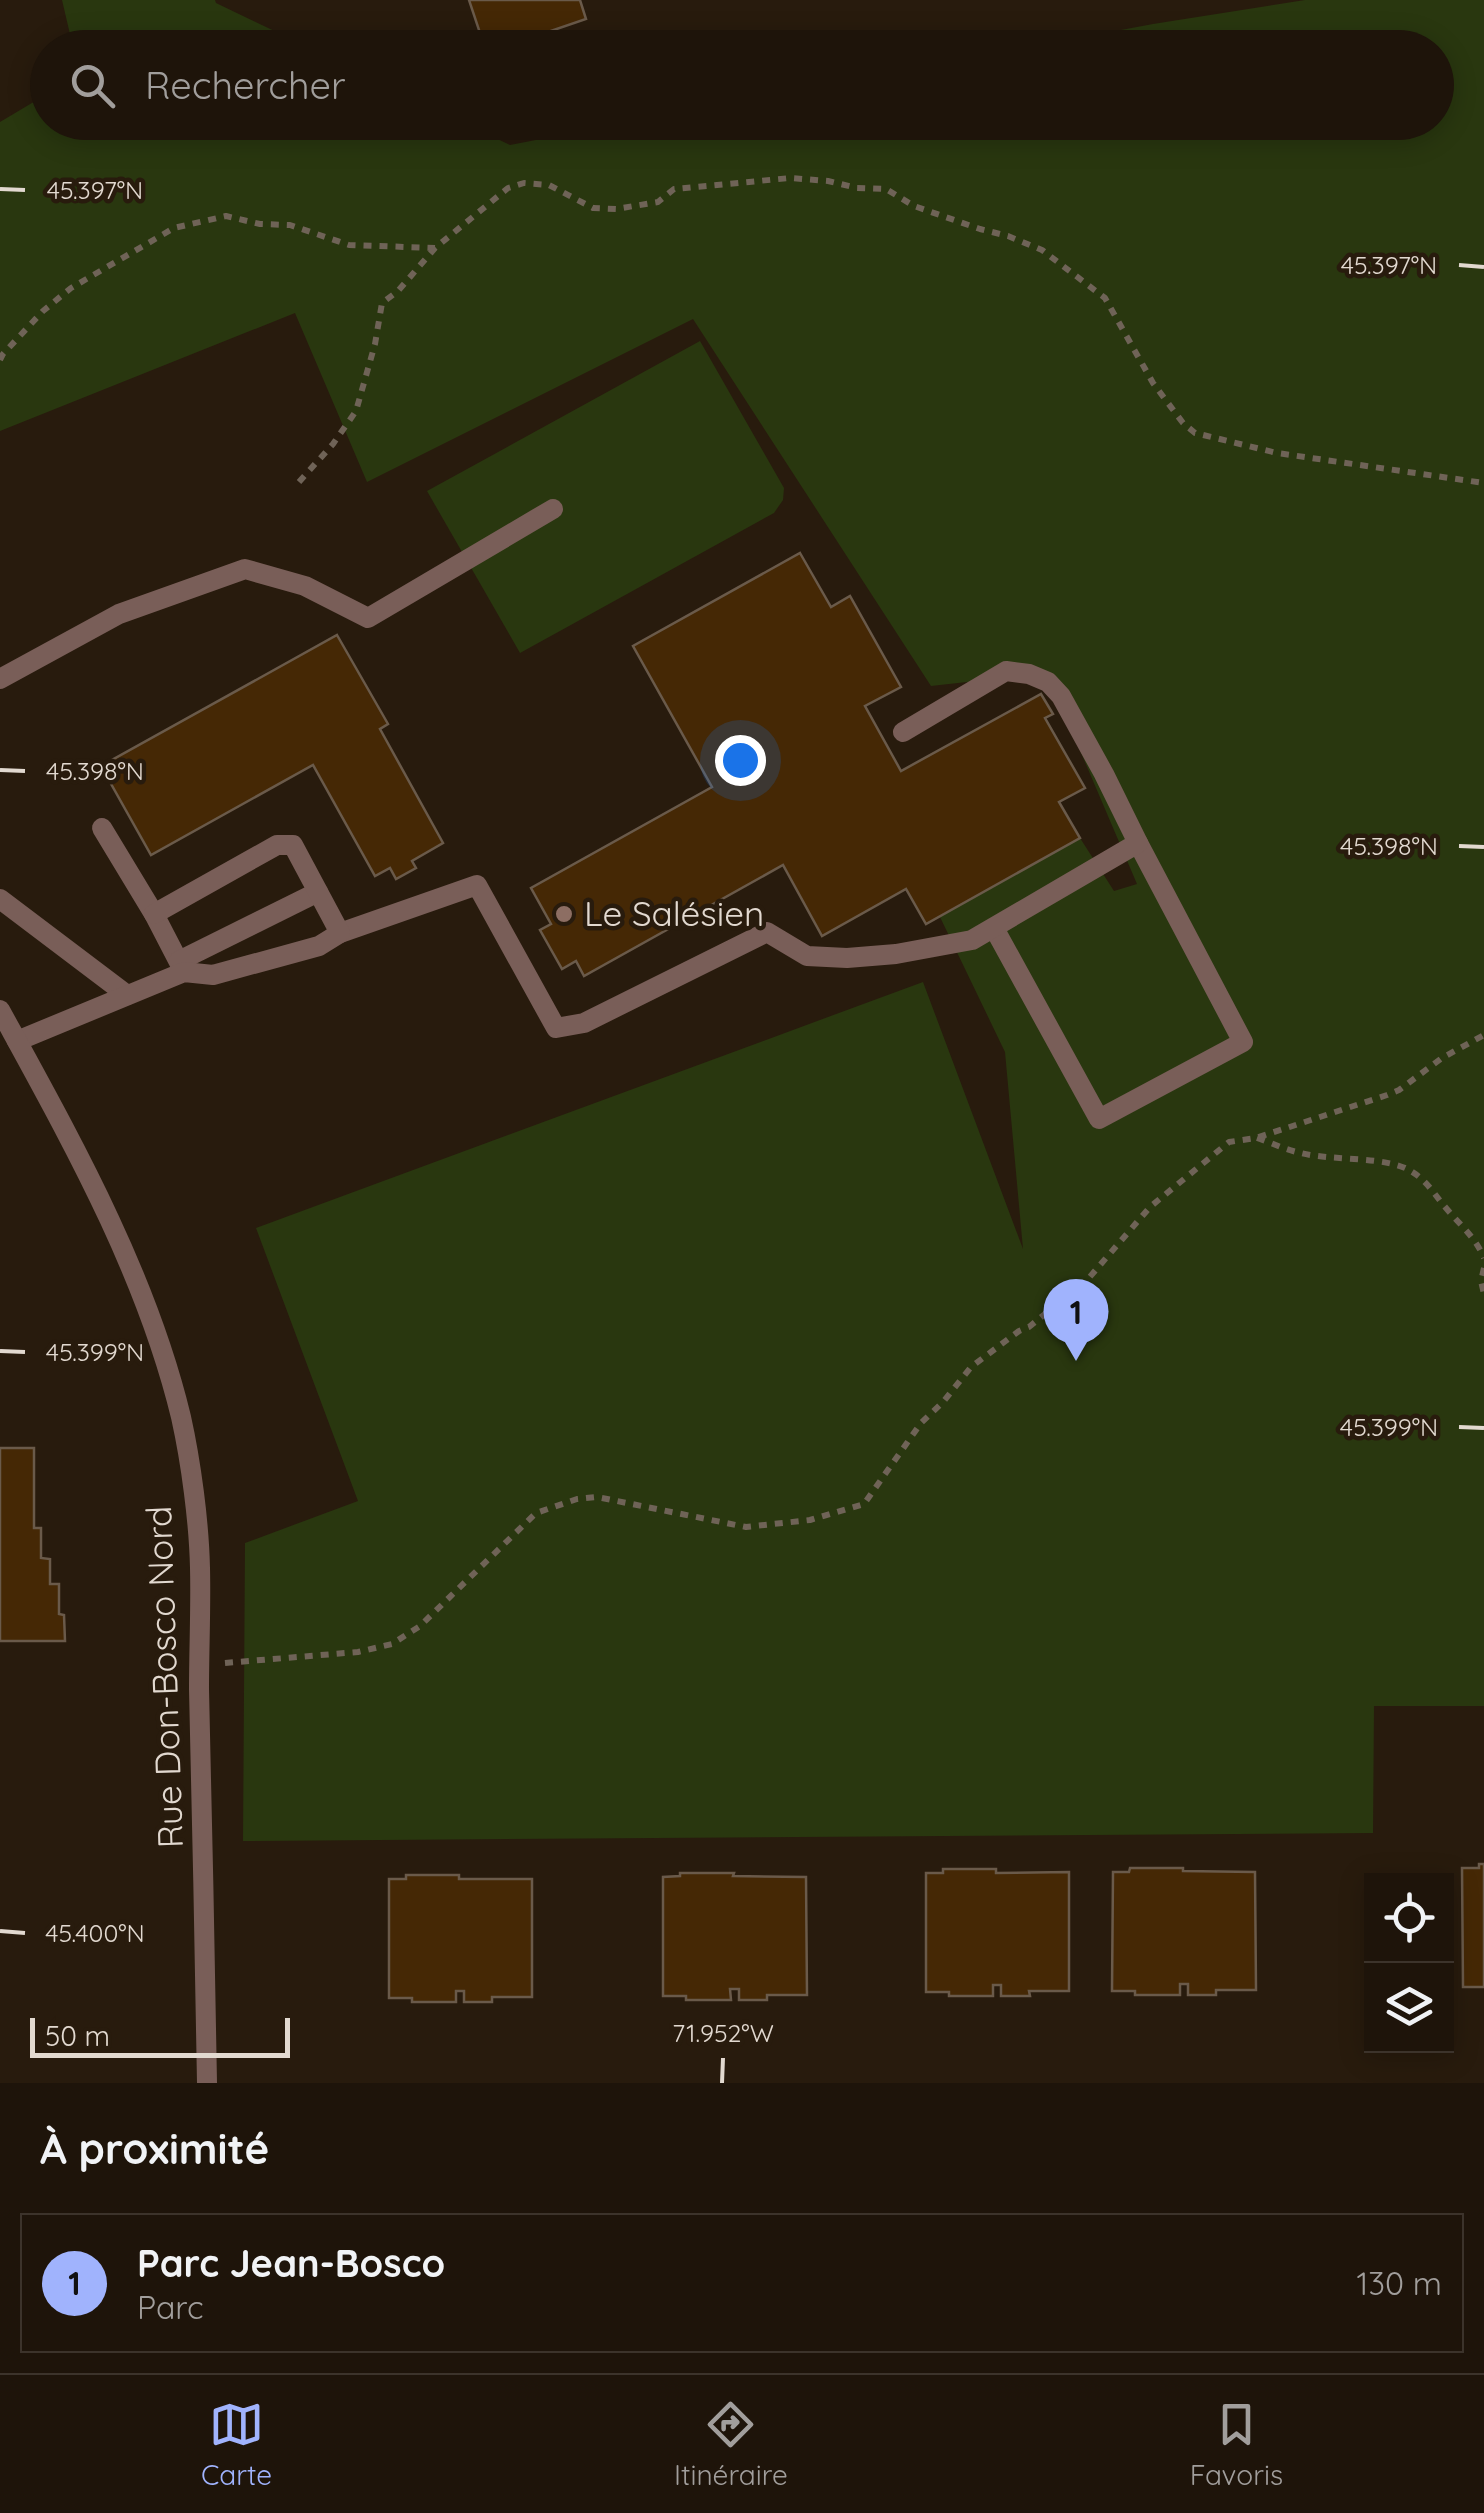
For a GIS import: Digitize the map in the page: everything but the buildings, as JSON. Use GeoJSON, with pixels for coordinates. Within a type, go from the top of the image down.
{"type":"FeatureCollection","features":[{"type":"Feature","properties":{"kind":"street"},"geometry":{"type":"LineString","coordinates":[[0,679],[119,614],[244,569],[304,586],[368,618],[553,509]]}},
{"type":"Feature","properties":{"kind":"street"},"geometry":{"type":"LineString","coordinates":[[904,732],[1006,671],[1048,682],[1061,696],[1104,774],[1243,1042],[1099,1119],[994,928]]}},
{"type":"Feature","properties":{"kind":"street"},"geometry":{"type":"LineString","coordinates":[[102,828],[181,966],[214,976],[319,946],[340,933],[477,885],[556,1028],[584,1023],[766,932],[807,956],[847,958],[896,954],[972,940],[1138,843]]}},
{"type":"Feature","properties":{"kind":"street"},"geometry":{"type":"LineString","coordinates":[[154,914],[277,844],[294,846],[340,933]]}},
{"type":"Feature","properties":{"kind":"street"},"geometry":{"type":"LineString","coordinates":[[17,1041],[127,995],[318,892]]}},
{"type":"Feature","properties":{"kind":"street"},"geometry":{"type":"LineString","coordinates":[[0,899],[127,995]]}},
{"type":"Feature","properties":{"kind":"street","name":"Rue Don-Bosco Nord"},"geometry":{"type":"LineString","coordinates":[[0,1010],[107,1213],[161,1346],[182,1420],[200,1565],[207,2083]]}},
{"type":"Feature","properties":{"kind":"path"},"geometry":{"type":"LineString","coordinates":[[300,482],[356,411],[382,303],[398,291],[435,248],[508,188],[524,182],[549,185],[593,208],[616,210],[658,202],[674,189],[790,178],[886,189],[914,206],[1042,250],[1104,298],[1152,383],[1195,433],[1277,453],[1484,483]]}},
{"type":"Feature","properties":{"kind":"path"},"geometry":{"type":"LineString","coordinates":[[0,360],[43,311],[70,288],[174,228],[226,216],[260,224],[290,225],[349,246],[435,248]]}},
{"type":"Feature","properties":{"kind":"path"},"geometry":{"type":"LineString","coordinates":[[199,1666],[358,1652],[392,1644],[420,1626],[536,1514],[577,1499],[596,1498],[746,1527],[810,1520],[864,1504],[921,1423],[971,1367],[1088,1279],[1150,1207],[1229,1142],[1256,1138],[1388,1095],[1484,1034]]}},
{"type":"Feature","properties":{"kind":"path"},"geometry":{"type":"LineString","coordinates":[[1256,1138],[1301,1153],[1392,1163],[1408,1170],[1428,1184],[1478,1244],[1484,1258]]}},
{"type":"Feature","properties":{"kind":"path"},"geometry":{"type":"LineString","coordinates":[[1484,1268],[1484,1294]]}},
{"type":"Feature","properties":{"kind":"green space"},"geometry":{"type":"Polygon","coordinates":[[[62,0],[215,0],[272,30],[69,30],[62,0]]]}},
{"type":"Feature","properties":{"kind":"green space"},"geometry":{"type":"Polygon","coordinates":[[[1305,0],[1484,0],[1484,1706],[1374,1706],[1373,1833],[243,1841],[245,1543],[358,1501],[256,1228],[923,982],[1023,1249],[1005,1052],[940,917],[1080,838],[1114,891],[1137,884],[1047,673],[931,686],[693,319],[367,482],[295,313],[0,431],[0,122],[30,104],[30,140],[500,140],[510,145],[536,140],[1454,140],[1454,30],[1121,30],[1305,0]]]}},
{"type":"Feature","properties":{"kind":"green space"},"geometry":{"type":"Polygon","coordinates":[[[700,341],[784,488],[783,500],[774,513],[520,653],[427,491],[700,341]]]}},
{"type":"Feature","properties":{"kind":"place","name":"Le Salésien"},"geometry":{"type":"Point","coordinates":[564,914]}},
{"type":"Feature","properties":{"kind":"place","name":"Parc Jean-Bosco"},"geometry":{"type":"Point","coordinates":[1076,1361]}}]}
